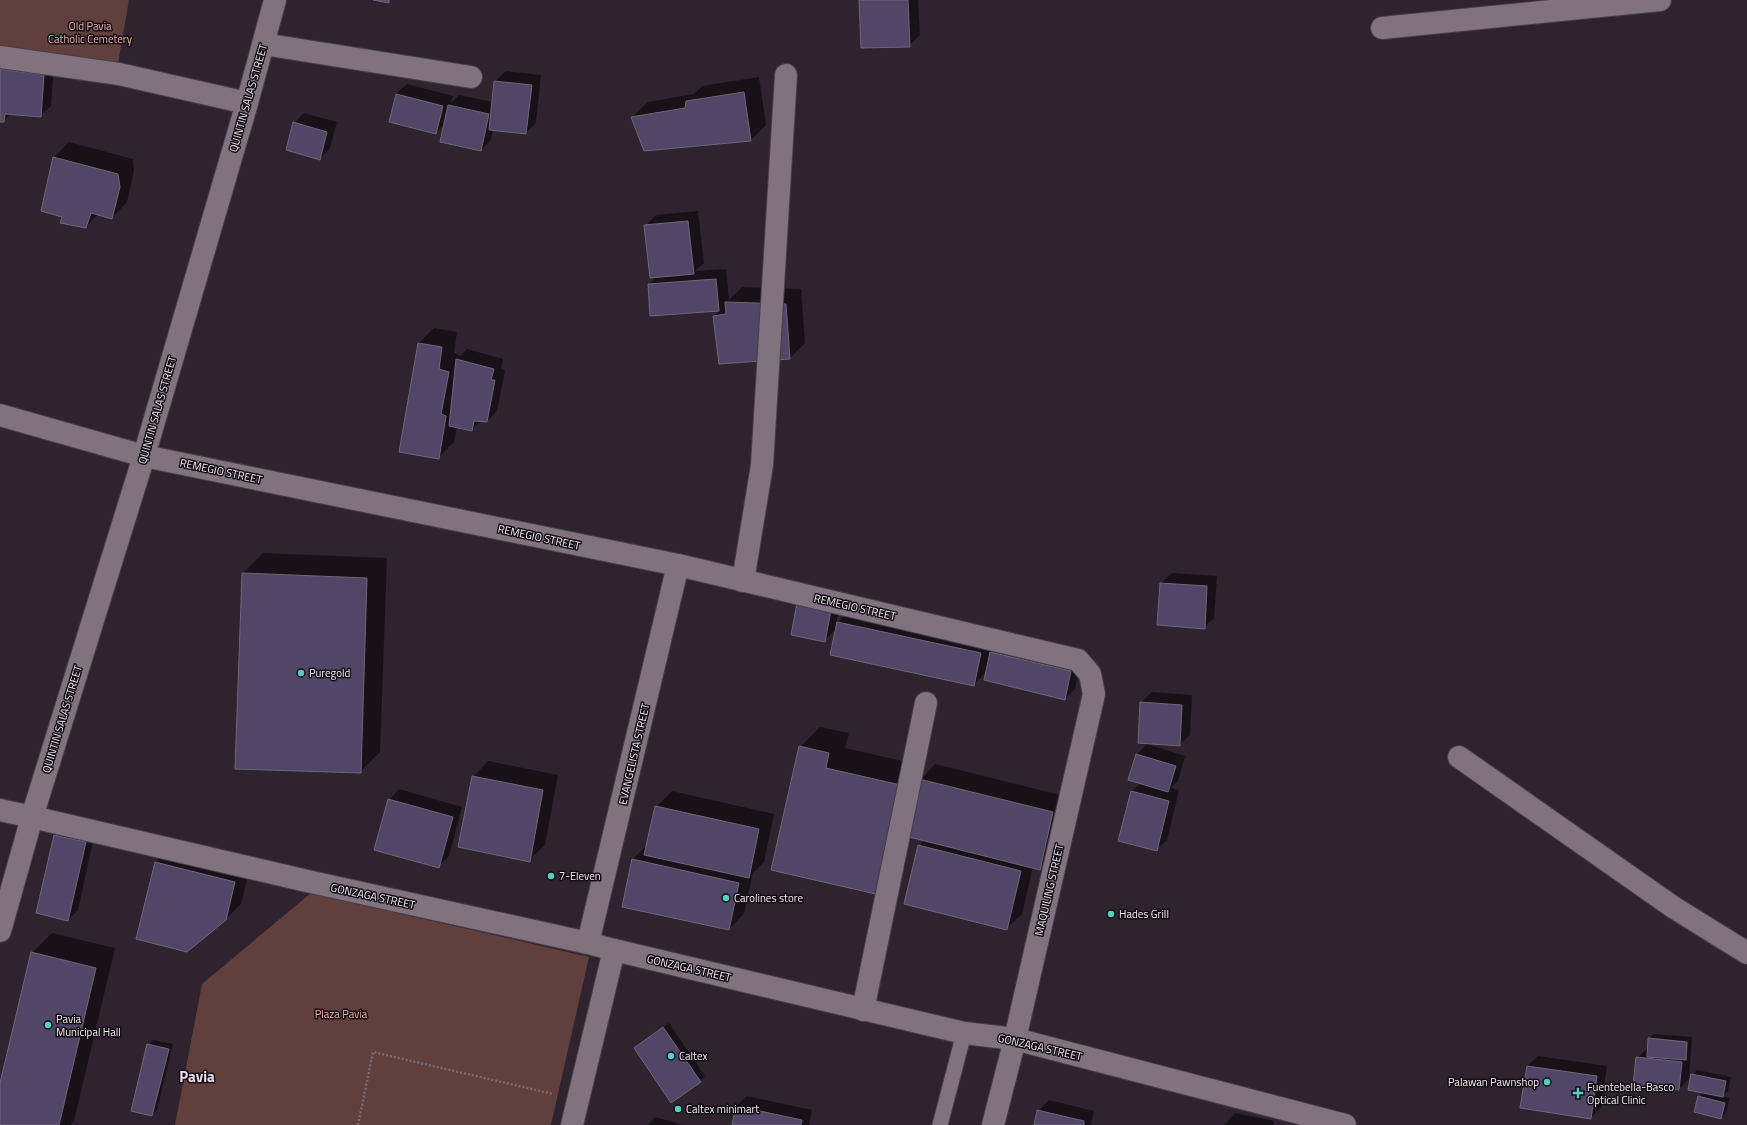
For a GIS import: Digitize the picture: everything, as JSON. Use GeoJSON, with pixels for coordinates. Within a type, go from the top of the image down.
{"type":"FeatureCollection","features":[{"type":"Feature","properties":{"kind":"street","name":"QUINTIN SALAS STREET"},"geometry":{"type":"LineString","coordinates":[[0,931],[32,817],[144,456],[247,103],[275,0]]}},
{"type":"Feature","properties":{"kind":"street"},"geometry":{"type":"LineString","coordinates":[[1382,28],[1660,0]]}},
{"type":"Feature","properties":{"kind":"street"},"geometry":{"type":"LineString","coordinates":[[263,44],[471,77]]}},
{"type":"Feature","properties":{"kind":"street"},"geometry":{"type":"LineString","coordinates":[[0,57],[119,74],[247,103]]}},
{"type":"Feature","properties":{"kind":"street"},"geometry":{"type":"LineString","coordinates":[[743,581],[762,465],[786,75]]}},
{"type":"Feature","properties":{"kind":"street","name":"REMEGIO STREET"},"geometry":{"type":"LineString","coordinates":[[0,415],[144,456],[678,565],[1078,660]]}},
{"type":"Feature","properties":{"kind":"street","name":"EVANGELISTA STREET"},"geometry":{"type":"LineString","coordinates":[[588,943],[678,565]]}},
{"type":"Feature","properties":{"kind":"street","name":"MAQUILING STREET"},"geometry":{"type":"LineString","coordinates":[[993,1125],[1094,694],[1090,674],[1078,660]]}},
{"type":"Feature","properties":{"kind":"street"},"geometry":{"type":"LineString","coordinates":[[863,1010],[926,703]]}},
{"type":"Feature","properties":{"kind":"street"},"geometry":{"type":"LineString","coordinates":[[1459,757],[1673,907],[1747,953]]}},
{"type":"Feature","properties":{"kind":"street","name":"GONZAGA STREET"},"geometry":{"type":"LineString","coordinates":[[0,810],[307,882],[588,943],[964,1033],[1014,1039],[1345,1125]]}},
{"type":"Feature","properties":{"kind":"street"},"geometry":{"type":"LineString","coordinates":[[572,1125],[614,950]]}},
{"type":"Feature","properties":{"kind":"lane"},"geometry":{"type":"LineString","coordinates":[[940,1125],[964,1033]]}},
{"type":"Feature","properties":{"kind":"path"},"geometry":{"type":"LineString","coordinates":[[358,1125],[373,1052],[579,1099]]}},
{"type":"Feature","properties":{"kind":"green space","name":"Old Pavia Catholic Cemetery"},"geometry":{"type":"Polygon","coordinates":[[[0,0],[129,0],[117,69],[0,52],[0,0]]]}},
{"type":"Feature","properties":{"kind":"green space","name":"Plaza Pavia"},"geometry":{"type":"Polygon","coordinates":[[[311,893],[589,957],[551,1125],[175,1125],[202,984],[311,893]]]}},
{"type":"Feature","properties":{"kind":"building"},"geometry":{"type":"Polygon","coordinates":[[[373,0],[389,0],[389,3],[373,0]]]}},
{"type":"Feature","properties":{"kind":"building"},"geometry":{"type":"Polygon","coordinates":[[[859,0],[908,0],[910,47],[861,48],[859,0]]]}},
{"type":"Feature","properties":{"kind":"building"},"geometry":{"type":"Polygon","coordinates":[[[0,69],[44,75],[41,117],[5,114],[4,122],[0,122],[0,69]]]}},
{"type":"Feature","properties":{"kind":"building"},"geometry":{"type":"Polygon","coordinates":[[[494,81],[532,85],[526,134],[489,130],[494,81]]]}},
{"type":"Feature","properties":{"kind":"building"},"geometry":{"type":"Polygon","coordinates":[[[744,92],[751,141],[644,151],[631,117],[685,108],[686,101],[744,92]]]}},
{"type":"Feature","properties":{"kind":"building"},"geometry":{"type":"Polygon","coordinates":[[[396,94],[443,106],[436,134],[389,122],[396,94]]]}},
{"type":"Feature","properties":{"kind":"building"},"geometry":{"type":"Polygon","coordinates":[[[448,105],[489,114],[481,151],[440,142],[448,105]]]}},
{"type":"Feature","properties":{"kind":"building"},"geometry":{"type":"Polygon","coordinates":[[[293,122],[327,132],[320,160],[286,150],[293,122]]]}},
{"type":"Feature","properties":{"kind":"building"},"geometry":{"type":"Polygon","coordinates":[[[53,157],[118,174],[120,187],[112,219],[91,213],[86,228],[60,223],[62,217],[41,211],[53,157]]]}},
{"type":"Feature","properties":{"kind":"building"},"geometry":{"type":"Polygon","coordinates":[[[688,221],[694,274],[650,278],[644,225],[688,221]]]}},
{"type":"Feature","properties":{"kind":"building"},"geometry":{"type":"Polygon","coordinates":[[[716,279],[719,311],[650,316],[648,284],[716,279]]]}},
{"type":"Feature","properties":{"kind":"building"},"geometry":{"type":"Polygon","coordinates":[[[725,302],[786,304],[790,359],[719,364],[713,316],[726,314],[725,302]]]}},
{"type":"Feature","properties":{"kind":"building"},"geometry":{"type":"Polygon","coordinates":[[[418,343],[442,347],[439,369],[449,372],[441,414],[446,416],[439,459],[399,452],[418,343]]]}},
{"type":"Feature","properties":{"kind":"building"},"geometry":{"type":"Polygon","coordinates":[[[456,359],[494,369],[491,380],[495,380],[487,422],[474,421],[472,431],[449,426],[456,359]]]}},
{"type":"Feature","properties":{"kind":"building","name":"Puregold"},"geometry":{"type":"Polygon","coordinates":[[[242,573],[367,578],[361,773],[235,769],[242,573]]]}},
{"type":"Feature","properties":{"kind":"building"},"geometry":{"type":"Polygon","coordinates":[[[1160,583],[1207,586],[1205,629],[1157,625],[1160,583]]]}},
{"type":"Feature","properties":{"kind":"building"},"geometry":{"type":"Polygon","coordinates":[[[797,603],[831,610],[825,642],[791,635],[797,603]]]}},
{"type":"Feature","properties":{"kind":"building"},"geometry":{"type":"Polygon","coordinates":[[[837,622],[981,653],[974,686],[830,655],[837,622]]]}},
{"type":"Feature","properties":{"kind":"building"},"geometry":{"type":"Polygon","coordinates":[[[990,652],[1071,671],[1065,700],[984,680],[990,652]]]}},
{"type":"Feature","properties":{"kind":"building"},"geometry":{"type":"Polygon","coordinates":[[[1140,702],[1182,705],[1180,746],[1138,743],[1140,702]]]}},
{"type":"Feature","properties":{"kind":"building"},"geometry":{"type":"Polygon","coordinates":[[[799,746],[829,753],[826,768],[905,786],[880,895],[771,870],[799,746]]]}},
{"type":"Feature","properties":{"kind":"building"},"geometry":{"type":"Polygon","coordinates":[[[1136,754],[1176,766],[1168,792],[1128,780],[1136,754]]]}},
{"type":"Feature","properties":{"kind":"building"},"geometry":{"type":"Polygon","coordinates":[[[472,776],[543,790],[530,862],[458,847],[472,776]]]}},
{"type":"Feature","properties":{"kind":"building"},"geometry":{"type":"Polygon","coordinates":[[[919,779],[1053,812],[1040,870],[905,836],[919,779]]]}},
{"type":"Feature","properties":{"kind":"building"},"geometry":{"type":"Polygon","coordinates":[[[1131,791],[1169,801],[1157,851],[1118,841],[1131,791]]]}},
{"type":"Feature","properties":{"kind":"building"},"geometry":{"type":"Polygon","coordinates":[[[388,799],[453,817],[439,868],[374,850],[388,799]]]}},
{"type":"Feature","properties":{"kind":"building"},"geometry":{"type":"Polygon","coordinates":[[[655,806],[759,829],[749,878],[644,855],[655,806]]]}},
{"type":"Feature","properties":{"kind":"building"},"geometry":{"type":"Polygon","coordinates":[[[54,835],[86,842],[68,921],[36,913],[54,835]]]}},
{"type":"Feature","properties":{"kind":"building"},"geometry":{"type":"Polygon","coordinates":[[[918,845],[1021,871],[1007,930],[904,904],[918,845]]]}},
{"type":"Feature","properties":{"kind":"building"},"geometry":{"type":"Polygon","coordinates":[[[632,859],[739,883],[729,930],[622,907],[632,859]]]}},
{"type":"Feature","properties":{"kind":"building"},"geometry":{"type":"Polygon","coordinates":[[[155,862],[235,882],[226,920],[187,952],[136,939],[155,862]]]}},
{"type":"Feature","properties":{"kind":"building","name":"Pavia Municipal Hall"},"geometry":{"type":"Polygon","coordinates":[[[31,952],[96,968],[59,1125],[0,1125],[0,1083],[31,952]]]}},
{"type":"Feature","properties":{"kind":"building"},"geometry":{"type":"Polygon","coordinates":[[[663,1027],[701,1082],[671,1103],[634,1048],[663,1027]]]}},
{"type":"Feature","properties":{"kind":"building"},"geometry":{"type":"Polygon","coordinates":[[[1648,1038],[1687,1042],[1686,1060],[1647,1057],[1648,1038]]]}},
{"type":"Feature","properties":{"kind":"building"},"geometry":{"type":"Polygon","coordinates":[[[147,1044],[169,1049],[152,1116],[131,1111],[147,1044]]]}},
{"type":"Feature","properties":{"kind":"building"},"geometry":{"type":"Polygon","coordinates":[[[1636,1057],[1682,1062],[1679,1090],[1633,1085],[1636,1057]]]}},
{"type":"Feature","properties":{"kind":"building"},"geometry":{"type":"Polygon","coordinates":[[[1527,1066],[1597,1076],[1591,1119],[1520,1108],[1527,1066]]]}},
{"type":"Feature","properties":{"kind":"building"},"geometry":{"type":"Polygon","coordinates":[[[1691,1074],[1726,1081],[1723,1097],[1688,1090],[1691,1074]]]}},
{"type":"Feature","properties":{"kind":"building"},"geometry":{"type":"Polygon","coordinates":[[[1698,1096],[1725,1103],[1721,1119],[1694,1112],[1698,1096]]]}},
{"type":"Feature","properties":{"kind":"building"},"geometry":{"type":"Polygon","coordinates":[[[736,1106],[802,1120],[801,1125],[732,1125],[736,1106]]]}},
{"type":"Feature","properties":{"kind":"building"},"geometry":{"type":"Polygon","coordinates":[[[1037,1110],[1084,1121],[1084,1125],[1034,1125],[1037,1110]]]}},
{"type":"Feature","properties":{"kind":"place","name":"Puregold"},"geometry":{"type":"Point","coordinates":[301,673]}},
{"type":"Feature","properties":{"kind":"place","name":"7-Eleven"},"geometry":{"type":"Point","coordinates":[551,876]}},
{"type":"Feature","properties":{"kind":"place","name":"Carolines store"},"geometry":{"type":"Point","coordinates":[726,898]}},
{"type":"Feature","properties":{"kind":"place","name":"Hades Grill"},"geometry":{"type":"Point","coordinates":[1111,914]}},
{"type":"Feature","properties":{"kind":"place","name":"Pavia Municipal Hall"},"geometry":{"type":"Point","coordinates":[48,1025]}},
{"type":"Feature","properties":{"kind":"place","name":"Caltex"},"geometry":{"type":"Point","coordinates":[671,1056]}},
{"type":"Feature","properties":{"kind":"place","name":"Palawan Pawnshop"},"geometry":{"type":"Point","coordinates":[1547,1082]}},
{"type":"Feature","properties":{"kind":"place","name":"Fuentebella-Basco Optical Clinic"},"geometry":{"type":"Point","coordinates":[1578,1093]}},
{"type":"Feature","properties":{"kind":"place","name":"Caltex minimart"},"geometry":{"type":"Point","coordinates":[678,1109]}},
{"type":"Feature","properties":{"kind":"district","name":"Pavia"},"geometry":{"type":"Point","coordinates":[197,1077]}}]}
